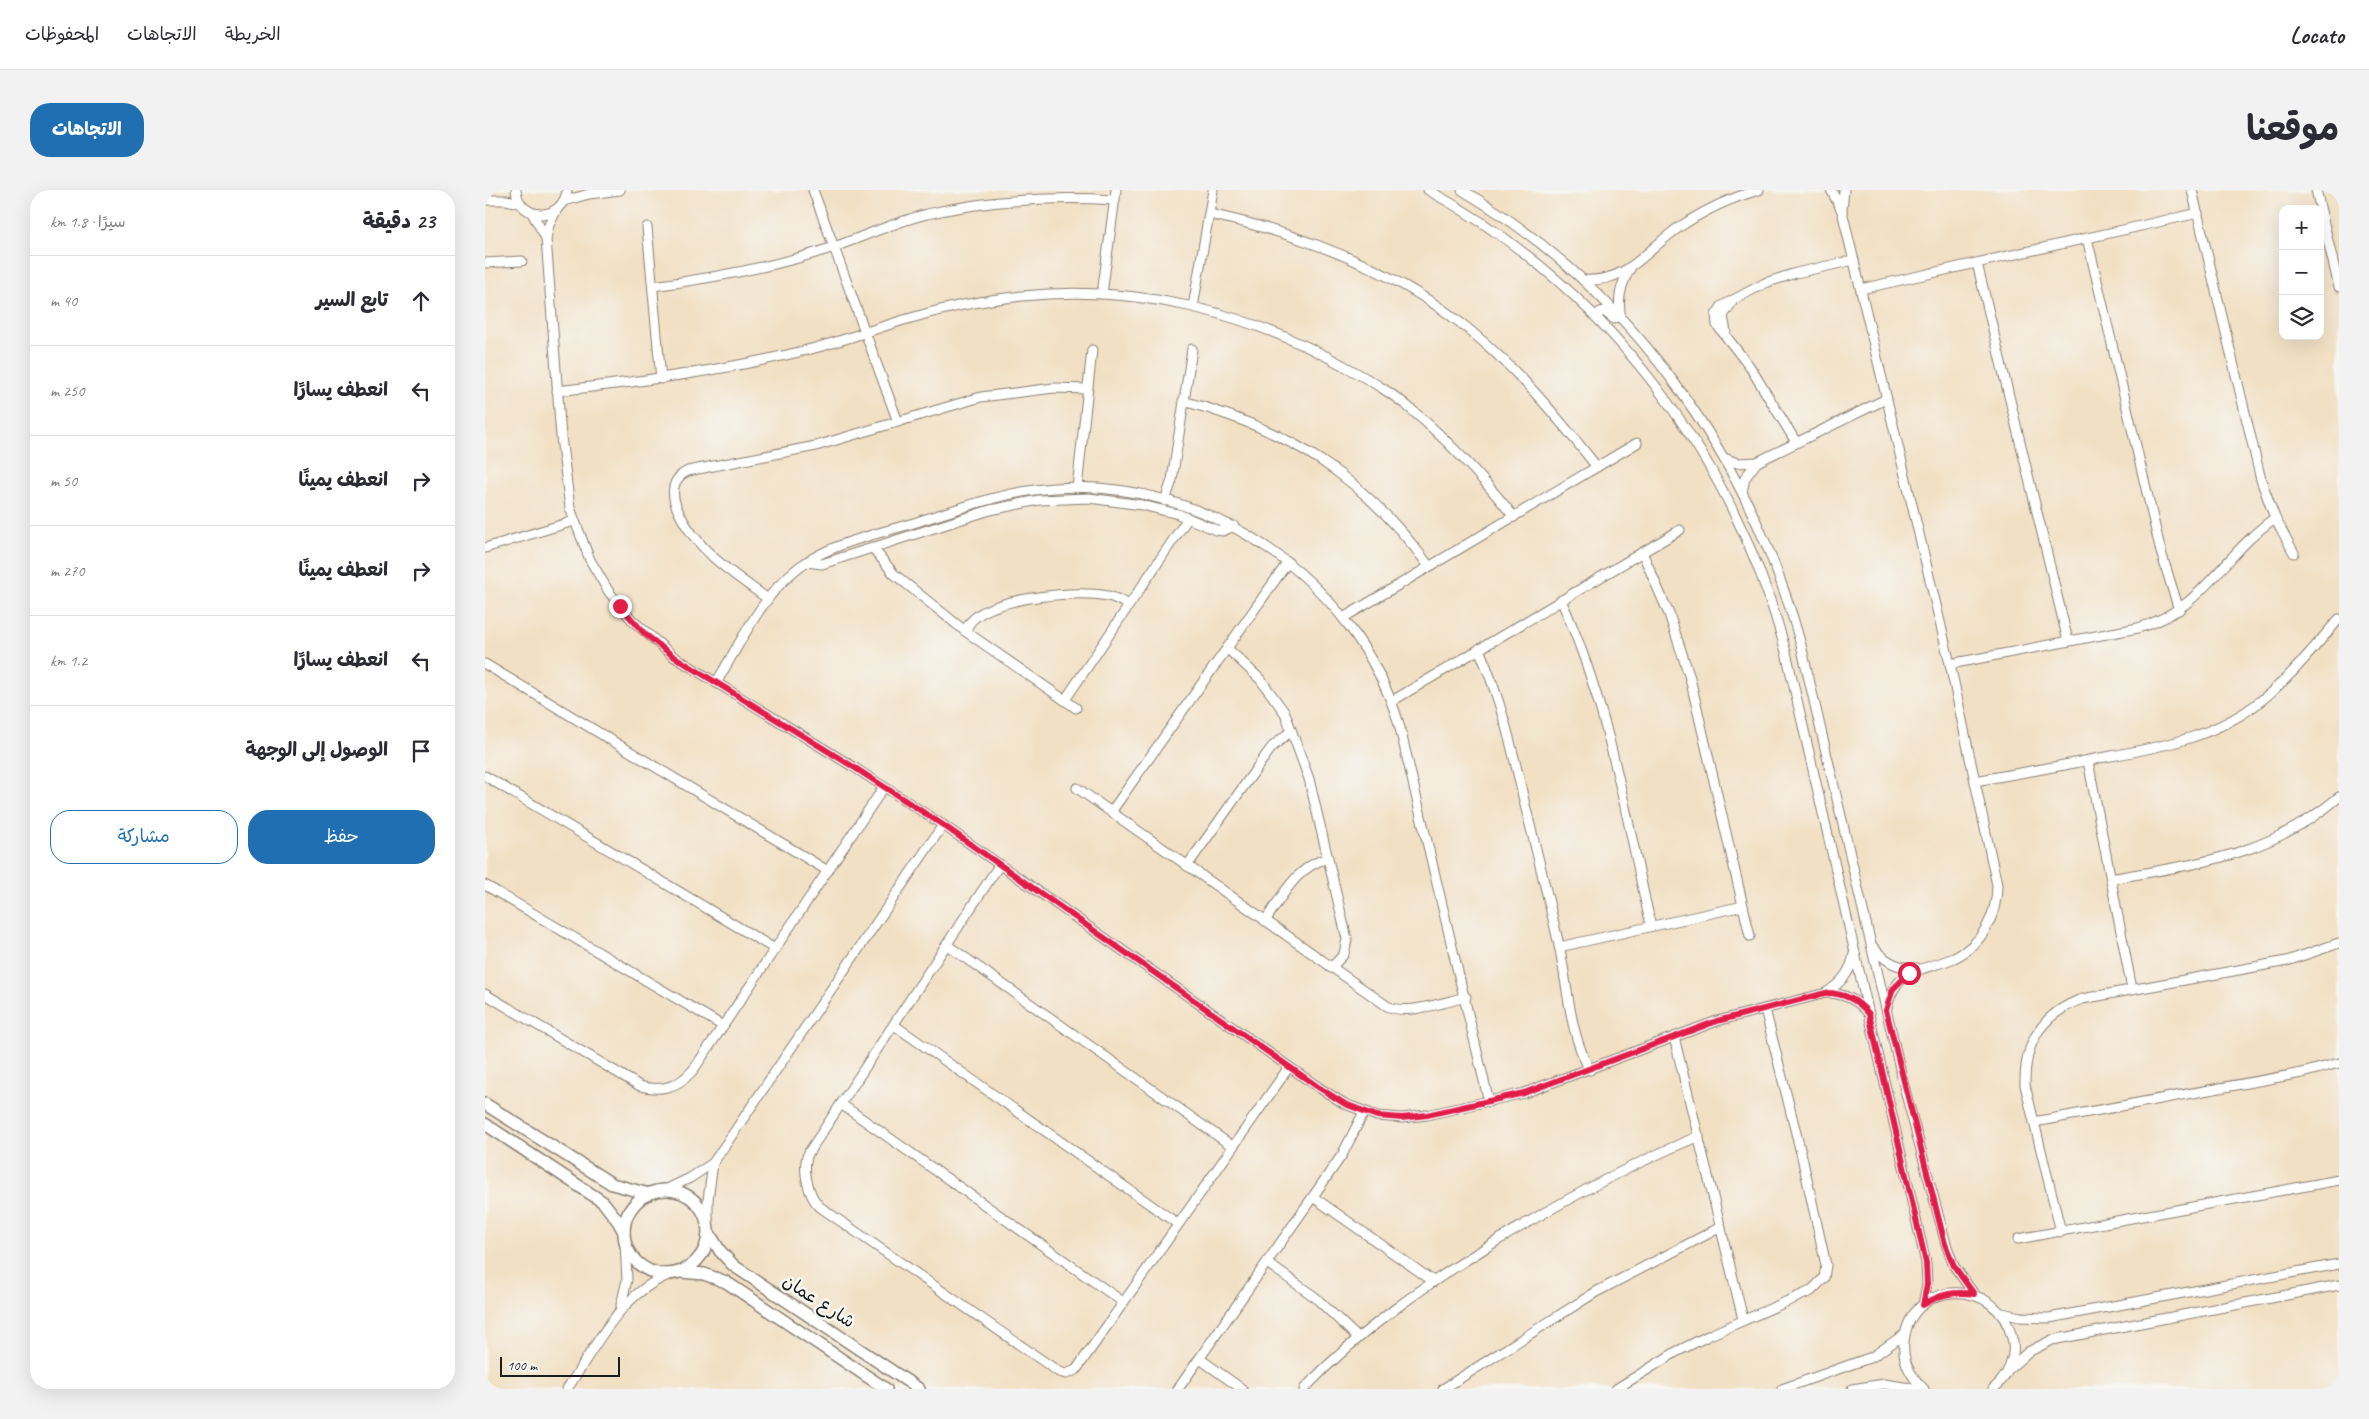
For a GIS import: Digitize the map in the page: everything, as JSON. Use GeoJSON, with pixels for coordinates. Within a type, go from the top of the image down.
{"type":"FeatureCollection","features":[{"type":"Feature","properties":{"kind":"main road"},"geometry":{"type":"LineString","coordinates":[[485,1104],[612,1184],[649,1194]]}},
{"type":"Feature","properties":{"kind":"main road"},"geometry":{"type":"LineString","coordinates":[[485,1124],[603,1202],[615,1216],[624,1237],[634,1260],[642,1267],[656,1273],[676,1273],[690,1267],[701,1256],[707,1243],[708,1229],[700,1207],[693,1200],[675,1191],[665,1190],[649,1194],[631,1209],[624,1237]]}},
{"type":"Feature","properties":{"kind":"main road","name":"شارع عمان"},"geometry":{"type":"LineString","coordinates":[[708,1229],[720,1251],[734,1266],[919,1389]]}},
{"type":"Feature","properties":{"kind":"main road","name":"شارع عمان"},"geometry":{"type":"LineString","coordinates":[[676,1273],[704,1274],[726,1282],[886,1389]]}},
{"type":"Feature","properties":{"kind":"street"},"geometry":{"type":"LineString","coordinates":[[516,190],[520,203]]}},
{"type":"Feature","properties":{"kind":"street"},"geometry":{"type":"LineString","coordinates":[[567,190],[564,201],[557,209],[549,225],[546,238],[564,471],[574,521],[599,576],[632,620],[673,656],[943,825],[1289,1067],[1345,1104],[1364,1112],[1389,1118],[1413,1117],[1489,1102],[1539,1089],[1717,1021],[1826,993],[1834,993],[1851,998],[1869,1014]]}},
{"type":"Feature","properties":{"kind":"street"},"geometry":{"type":"LineString","coordinates":[[564,201],[589,194],[620,190]]}},
{"type":"Feature","properties":{"kind":"street"},"geometry":{"type":"LineString","coordinates":[[813,190],[898,422]]}},
{"type":"Feature","properties":{"kind":"street"},"geometry":{"type":"LineString","coordinates":[[1103,294],[1115,190]]}},
{"type":"Feature","properties":{"kind":"street"},"geometry":{"type":"LineString","coordinates":[[1193,307],[1213,190]]}},
{"type":"Feature","properties":{"kind":"street"},"geometry":{"type":"LineString","coordinates":[[1428,190],[1473,216],[1554,277],[1597,317],[1642,367],[1685,425],[1719,483],[1757,563],[1786,652],[1926,1263],[1927,1284],[1923,1305]]}},
{"type":"Feature","properties":{"kind":"street"},"geometry":{"type":"LineString","coordinates":[[1462,190],[1528,234],[1583,280],[1621,318],[1684,395],[1724,458],[1742,492],[1772,557],[1793,618],[1886,1010],[1945,1244],[1954,1266],[1974,1294]]}},
{"type":"Feature","properties":{"kind":"street"},"geometry":{"type":"LineString","coordinates":[[1583,280],[1607,279],[1630,269],[1665,238],[1693,218],[1725,202],[1759,190]]}},
{"type":"Feature","properties":{"kind":"street"},"geometry":{"type":"LineString","coordinates":[[1831,190],[1842,211],[1854,260],[1950,664],[1996,872],[1995,910],[1984,932],[1966,950],[1943,962],[1919,968],[1909,973],[1893,989],[1886,1010]]}},
{"type":"Feature","properties":{"kind":"street"},"geometry":{"type":"LineString","coordinates":[[1842,211],[1844,190]]}},
{"type":"Feature","properties":{"kind":"street"},"geometry":{"type":"LineString","coordinates":[[2192,190],[2261,480],[2275,518],[2294,553]]}},
{"type":"Feature","properties":{"kind":"street"},"geometry":{"type":"LineString","coordinates":[[2316,190],[2339,287]]}},
{"type":"Feature","properties":{"kind":"street"},"geometry":{"type":"LineString","coordinates":[[653,286],[763,267],[834,247],[925,215],[972,206],[1020,199],[1073,197],[1115,200]]}},
{"type":"Feature","properties":{"kind":"street"},"geometry":{"type":"LineString","coordinates":[[485,200],[506,200],[520,203],[532,213],[546,238]]}},
{"type":"Feature","properties":{"kind":"street"},"geometry":{"type":"LineString","coordinates":[[532,213],[543,215],[557,209]]}},
{"type":"Feature","properties":{"kind":"street"},"geometry":{"type":"LineString","coordinates":[[1861,289],[2198,213]]}},
{"type":"Feature","properties":{"kind":"street"},"geometry":{"type":"LineString","coordinates":[[1209,214],[1258,224],[1297,236],[1353,259],[1388,276],[1446,312],[1516,372],[1549,408],[1597,467]]}},
{"type":"Feature","properties":{"kind":"street"},"geometry":{"type":"LineString","coordinates":[[647,227],[661,378]]}},
{"type":"Feature","properties":{"kind":"street"},"geometry":{"type":"LineString","coordinates":[[2087,238],[2161,552],[2179,610]]}},
{"type":"Feature","properties":{"kind":"street"},"geometry":{"type":"LineString","coordinates":[[2329,245],[2339,243]]}},
{"type":"Feature","properties":{"kind":"street"},"geometry":{"type":"LineString","coordinates":[[1796,442],[1766,392],[1729,340],[1723,325],[1723,316],[1726,308],[1736,298],[1780,277],[1854,260]]}},
{"type":"Feature","properties":{"kind":"street"},"geometry":{"type":"LineString","coordinates":[[485,263],[522,261]]}},
{"type":"Feature","properties":{"kind":"street"},"geometry":{"type":"LineString","coordinates":[[1977,263],[2068,641]]}},
{"type":"Feature","properties":{"kind":"street"},"geometry":{"type":"LineString","coordinates":[[1621,318],[1620,289],[1630,269]]}},
{"type":"Feature","properties":{"kind":"street"},"geometry":{"type":"LineString","coordinates":[[557,391],[722,370],[815,348],[865,334],[904,320],[985,301],[1025,296],[1103,294],[1159,300],[1249,322],[1285,336],[1325,355],[1388,392],[1412,410],[1449,443],[1475,470],[1513,517]]}},
{"type":"Feature","properties":{"kind":"street"},"geometry":{"type":"LineString","coordinates":[[1597,317],[1600,312],[1607,312],[1629,334],[1637,336]]}},
{"type":"Feature","properties":{"kind":"street"},"geometry":{"type":"LineString","coordinates":[[1165,501],[1172,480],[1192,349]]}},
{"type":"Feature","properties":{"kind":"street"},"geometry":{"type":"LineString","coordinates":[[1077,488],[1092,350]]}},
{"type":"Feature","properties":{"kind":"street"},"geometry":{"type":"LineString","coordinates":[[768,599],[725,567],[701,545],[683,518],[676,503],[672,488],[674,481],[680,475],[688,471],[816,446],[981,397],[1054,388],[1087,389]]}},
{"type":"Feature","properties":{"kind":"street"},"geometry":{"type":"LineString","coordinates":[[1724,458],[1737,463],[1757,462],[1886,399]]}},
{"type":"Feature","properties":{"kind":"street"},"geometry":{"type":"LineString","coordinates":[[1183,401],[1239,418],[1316,455],[1353,483],[1386,514],[1429,566]]}},
{"type":"Feature","properties":{"kind":"street"},"geometry":{"type":"LineString","coordinates":[[1343,618],[1637,443]]}},
{"type":"Feature","properties":{"kind":"street"},"geometry":{"type":"LineString","coordinates":[[1742,492],[1745,478],[1757,462]]}},
{"type":"Feature","properties":{"kind":"street"},"geometry":{"type":"LineString","coordinates":[[716,683],[768,599],[785,579],[807,562],[837,547],[988,499],[1032,490],[1077,488],[1122,491],[1201,511],[1234,526],[1288,562],[1321,591],[1343,618],[1380,675],[1392,701],[1489,1102]]}},
{"type":"Feature","properties":{"kind":"street"},"geometry":{"type":"LineString","coordinates":[[807,562],[822,564],[990,510],[1039,500],[1106,499],[1142,505],[1188,518],[1223,531],[1234,526]]}},
{"type":"Feature","properties":{"kind":"street"},"geometry":{"type":"LineString","coordinates":[[1065,700],[1188,518]]}},
{"type":"Feature","properties":{"kind":"street"},"geometry":{"type":"LineString","coordinates":[[1950,664],[2147,625],[2179,610],[2202,591],[2255,534],[2275,518]]}},
{"type":"Feature","properties":{"kind":"street"},"geometry":{"type":"LineString","coordinates":[[485,548],[574,521]]}},
{"type":"Feature","properties":{"kind":"street"},"geometry":{"type":"LineString","coordinates":[[1392,701],[1680,530]]}},
{"type":"Feature","properties":{"kind":"street"},"geometry":{"type":"LineString","coordinates":[[872,548],[894,574],[965,631],[1077,708]]}},
{"type":"Feature","properties":{"kind":"street"},"geometry":{"type":"LineString","coordinates":[[1643,552],[1669,614],[1690,678],[1750,936]]}},
{"type":"Feature","properties":{"kind":"street"},"geometry":{"type":"LineString","coordinates":[[1111,812],[1288,562]]}},
{"type":"Feature","properties":{"kind":"street"},"geometry":{"type":"LineString","coordinates":[[965,631],[971,622],[986,611],[1044,596],[1095,594],[1110,596],[1129,606]]}},
{"type":"Feature","properties":{"kind":"street"},"geometry":{"type":"LineString","coordinates":[[1561,600],[1584,654],[1602,710],[1651,926]]}},
{"type":"Feature","properties":{"kind":"street"},"geometry":{"type":"LineString","coordinates":[[1975,781],[2179,743],[2221,726],[2263,700],[2282,682],[2339,619]]}},
{"type":"Feature","properties":{"kind":"street"},"geometry":{"type":"LineString","coordinates":[[1227,648],[1260,679],[1285,713],[1309,779],[1347,944],[1344,954],[1331,968]]}},
{"type":"Feature","properties":{"kind":"street"},"geometry":{"type":"LineString","coordinates":[[1479,649],[1497,692],[1511,737],[1578,1038],[1583,1056],[1590,1070]]}},
{"type":"Feature","properties":{"kind":"street"},"geometry":{"type":"LineString","coordinates":[[485,664],[828,871]]}},
{"type":"Feature","properties":{"kind":"street"},"geometry":{"type":"LineString","coordinates":[[1187,866],[1261,762],[1282,737],[1291,731]]}},
{"type":"Feature","properties":{"kind":"street"},"geometry":{"type":"LineString","coordinates":[[2088,760],[2132,989]]}},
{"type":"Feature","properties":{"kind":"street"},"geometry":{"type":"LineString","coordinates":[[485,776],[775,949]]}},
{"type":"Feature","properties":{"kind":"street"},"geometry":{"type":"LineString","coordinates":[[485,994],[631,1082],[650,1089],[670,1087],[687,1077],[884,787]]}},
{"type":"Feature","properties":{"kind":"street"},"geometry":{"type":"LineString","coordinates":[[1077,788],[1393,1010],[1408,1010],[1465,998]]}},
{"type":"Feature","properties":{"kind":"street"},"geometry":{"type":"LineString","coordinates":[[2111,879],[2217,860],[2249,850],[2295,829],[2339,797]]}},
{"type":"Feature","properties":{"kind":"street"},"geometry":{"type":"LineString","coordinates":[[665,1190],[690,1178],[713,1163],[943,825]]}},
{"type":"Feature","properties":{"kind":"street"},"geometry":{"type":"LineString","coordinates":[[1265,921],[1303,869],[1317,861],[1328,858]]}},
{"type":"Feature","properties":{"kind":"street"},"geometry":{"type":"LineString","coordinates":[[1000,864],[806,1160],[811,1194],[820,1207],[1062,1374],[1069,1374],[1076,1370],[1289,1067]]}},
{"type":"Feature","properties":{"kind":"street"},"geometry":{"type":"LineString","coordinates":[[485,885],[723,1026]]}},
{"type":"Feature","properties":{"kind":"street"},"geometry":{"type":"LineString","coordinates":[[1559,947],[1743,906]]}},
{"type":"Feature","properties":{"kind":"street"},"geometry":{"type":"LineString","coordinates":[[2061,1232],[2025,1084],[2025,1071],[2031,1044],[2038,1031],[2057,1011],[2069,1004],[2132,989],[2287,961],[2339,943]]}},
{"type":"Feature","properties":{"kind":"street"},"geometry":{"type":"LineString","coordinates":[[947,945],[1232,1146]]}},
{"type":"Feature","properties":{"kind":"street"},"geometry":{"type":"LineString","coordinates":[[1871,945],[1878,954],[1897,966],[1919,968]]}},
{"type":"Feature","properties":{"kind":"street"},"geometry":{"type":"LineString","coordinates":[[1826,993],[1839,984],[1849,972],[1854,950]]}},
{"type":"Feature","properties":{"kind":"street"},"geometry":{"type":"LineString","coordinates":[[1616,1389],[1676,1352],[1743,1319],[1811,1291],[1822,1282],[1826,1269],[1802,1157],[1765,1008]]}},
{"type":"Feature","properties":{"kind":"street"},"geometry":{"type":"LineString","coordinates":[[894,1025],[1178,1224]]}},
{"type":"Feature","properties":{"kind":"street"},"geometry":{"type":"LineString","coordinates":[[1674,1036],[1743,1319]]}},
{"type":"Feature","properties":{"kind":"street"},"geometry":{"type":"LineString","coordinates":[[2034,1122],[2284,1076],[2339,1063]]}},
{"type":"Feature","properties":{"kind":"street"},"geometry":{"type":"LineString","coordinates":[[841,1104],[1123,1302]]}},
{"type":"Feature","properties":{"kind":"street"},"geometry":{"type":"LineString","coordinates":[[1178,1389],[1342,1155],[1364,1112]]}},
{"type":"Feature","properties":{"kind":"street"},"geometry":{"type":"LineString","coordinates":[[1304,1389],[1357,1337],[1433,1281],[1582,1190],[1624,1168],[1699,1136]]}},
{"type":"Feature","properties":{"kind":"street"},"geometry":{"type":"LineString","coordinates":[[708,1229],[708,1194],[713,1163]]}},
{"type":"Feature","properties":{"kind":"street"},"geometry":{"type":"LineString","coordinates":[[2018,1240],[2339,1180]]}},
{"type":"Feature","properties":{"kind":"street"},"geometry":{"type":"LineString","coordinates":[[1313,1197],[1433,1281]]}},
{"type":"Feature","properties":{"kind":"street"},"geometry":{"type":"LineString","coordinates":[[1443,1389],[1596,1292],[1721,1227]]}},
{"type":"Feature","properties":{"kind":"street"},"geometry":{"type":"LineString","coordinates":[[619,1310],[627,1280],[624,1237]]}},
{"type":"Feature","properties":{"kind":"street"},"geometry":{"type":"LineString","coordinates":[[1267,1264],[1315,1297],[1357,1337]]}},
{"type":"Feature","properties":{"kind":"street"},"geometry":{"type":"LineString","coordinates":[[2002,1313],[2020,1318],[2049,1318],[2339,1264]]}},
{"type":"Feature","properties":{"kind":"street"},"geometry":{"type":"LineString","coordinates":[[567,1389],[619,1310],[640,1290],[676,1273]]}},
{"type":"Feature","properties":{"kind":"street"},"geometry":{"type":"LineString","coordinates":[[2008,1370],[2028,1352],[2051,1340],[2339,1285]]}},
{"type":"Feature","properties":{"kind":"street"},"geometry":{"type":"LineString","coordinates":[[1924,1389],[1915,1381],[1907,1367],[1903,1350],[1905,1334],[1910,1320],[1923,1305],[1942,1294],[1953,1292],[1974,1294],[1994,1305],[2002,1313],[2009,1326],[2013,1340],[2013,1356],[2008,1370],[1997,1388]]}},
{"type":"Feature","properties":{"kind":"street"},"geometry":{"type":"LineString","coordinates":[[1782,1389],[1872,1357],[1905,1334]]}},
{"type":"Feature","properties":{"kind":"street"},"geometry":{"type":"LineString","coordinates":[[1200,1359],[1243,1389]]}},
{"type":"Feature","properties":{"kind":"street"},"geometry":{"type":"LineString","coordinates":[[1852,1389],[1884,1384],[1917,1389]]}},
{"type":"Feature","properties":{"kind":"route"},"geometry":{"type":"LineString","coordinates":[[620,606],[645,634],[673,656],[852,766],[943,825],[1318,1087],[1345,1104],[1364,1112],[1389,1118],[1447,1112],[1553,1084],[1674,1036],[1744,1013],[1826,993],[1834,993],[1851,998],[1858,1002],[1869,1014],[1926,1263],[1927,1284],[1923,1305],[1942,1294],[1964,1292],[1974,1294],[1966,1286],[1954,1266],[1945,1244],[1886,1010],[1893,989],[1909,973]]}}]}
